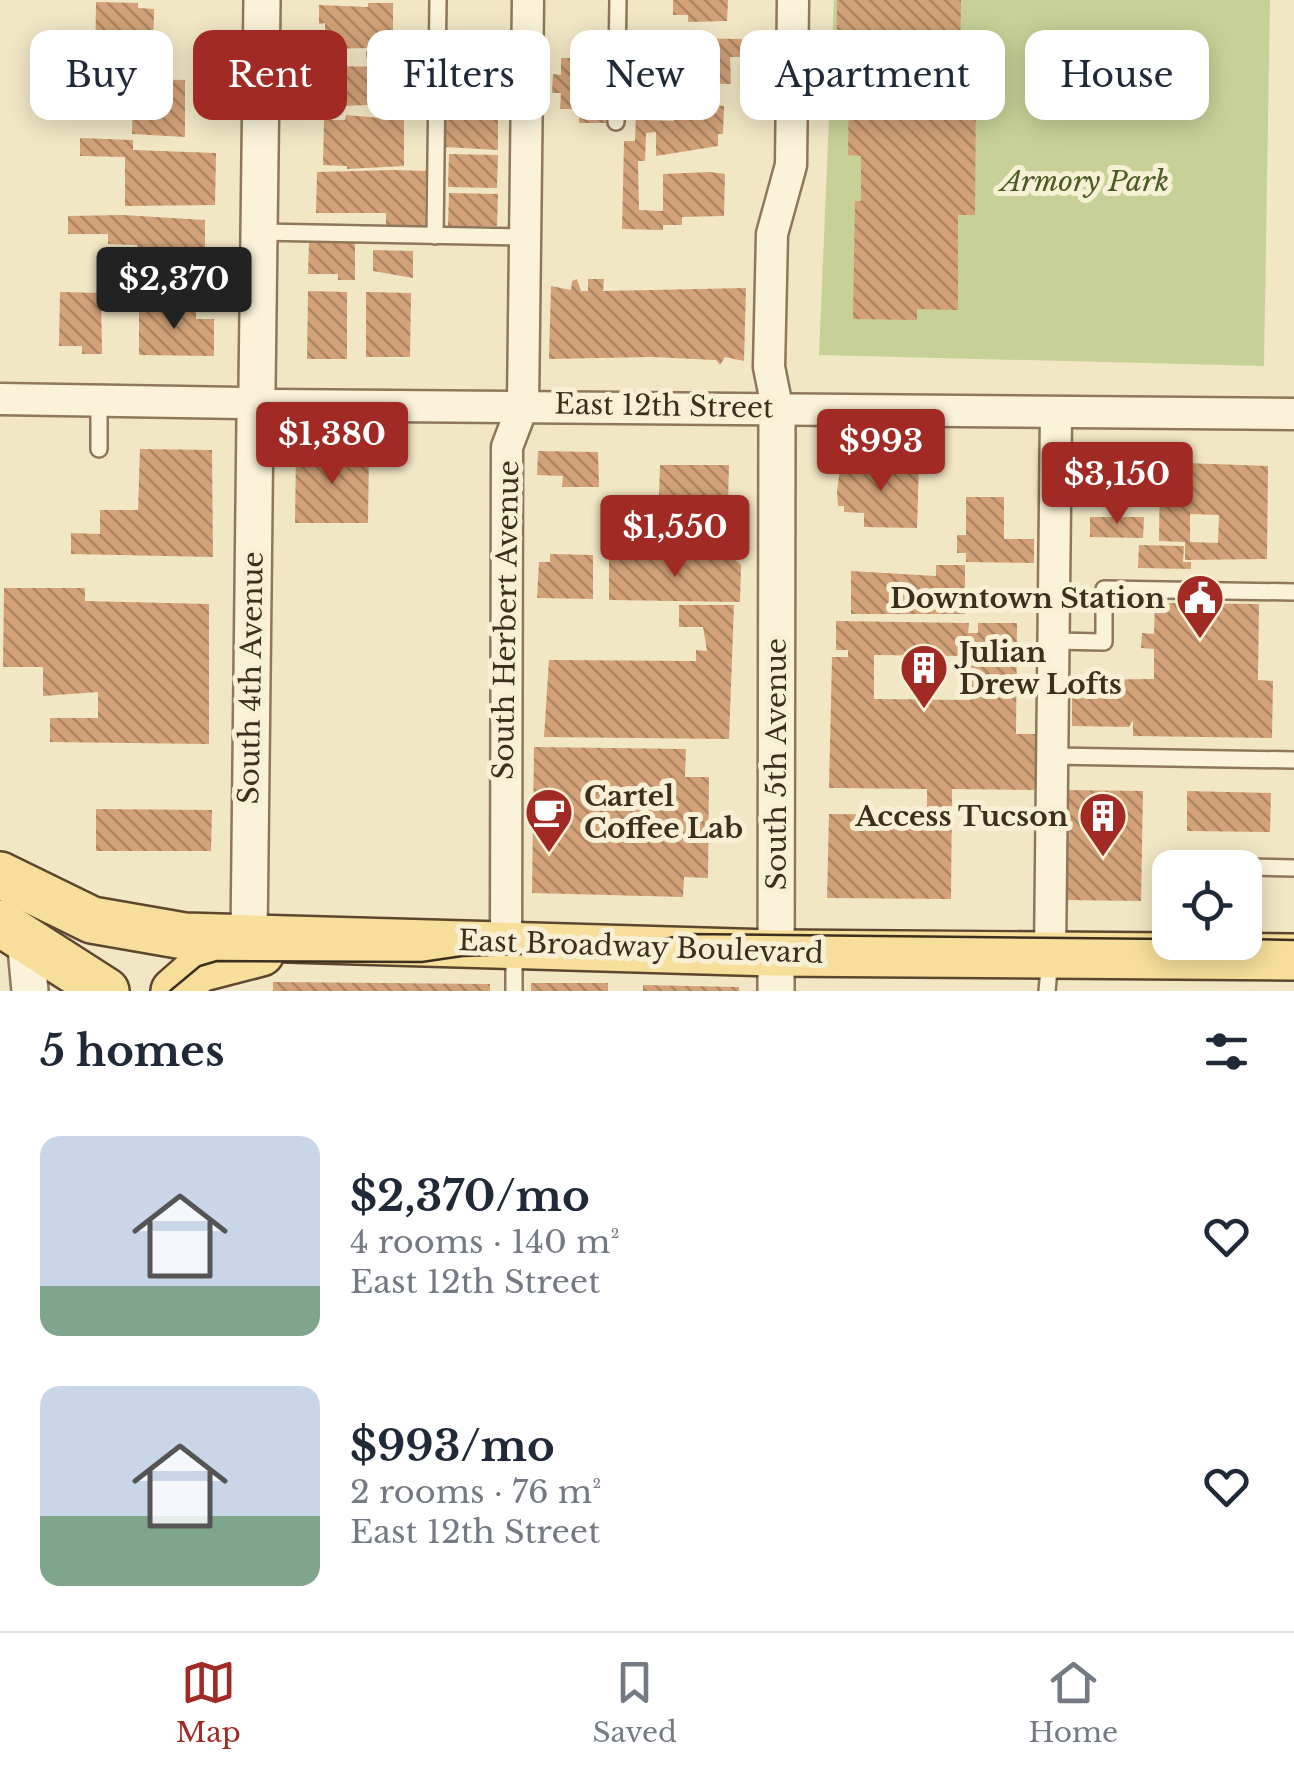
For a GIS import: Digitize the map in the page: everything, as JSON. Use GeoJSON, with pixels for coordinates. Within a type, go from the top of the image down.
{"type":"FeatureCollection","features":[{"type":"Feature","properties":{"kind":"main road","name":"East Broadway Boulevard"},"geometry":{"type":"LineString","coordinates":[[0,876],[92,920],[184,936],[510,943],[776,972],[1049,973],[1294,957]]}},
{"type":"Feature","properties":{"kind":"main road"},"geometry":{"type":"LineString","coordinates":[[12,930],[106,991]]}},
{"type":"Feature","properties":{"kind":"main road"},"geometry":{"type":"LineString","coordinates":[[174,991],[183,979],[217,961],[337,939]]}},
{"type":"Feature","properties":{"kind":"street","name":"South 4th Avenue"},"geometry":{"type":"LineString","coordinates":[[249,936],[262,0]]}},
{"type":"Feature","properties":{"kind":"street","name":"South Herbert Avenue"},"geometry":{"type":"LineString","coordinates":[[527,30],[528,0]]}},
{"type":"Feature","properties":{"kind":"street","name":"South 5th Avenue"},"geometry":{"type":"LineString","coordinates":[[776,972],[777,407],[769,366],[772,234],[791,165],[794,0]]}},
{"type":"Feature","properties":{"kind":"street","name":"South Herbert Avenue"},"geometry":{"type":"LineString","coordinates":[[510,943],[507,447],[523,404],[526,120]]}},
{"type":"Feature","properties":{"kind":"street","name":"East 12th Street"},"geometry":{"type":"LineString","coordinates":[[0,399],[1294,414]]}},
{"type":"Feature","properties":{"kind":"street"},"geometry":{"type":"LineString","coordinates":[[1049,973],[1056,414]]}},
{"type":"Feature","properties":{"kind":"street"},"geometry":{"type":"LineString","coordinates":[[12,930],[30,991]]}},
{"type":"Feature","properties":{"kind":"lane"},"geometry":{"type":"LineString","coordinates":[[437,30],[438,0]]}},
{"type":"Feature","properties":{"kind":"lane"},"geometry":{"type":"LineString","coordinates":[[616,122],[618,0]]}},
{"type":"Feature","properties":{"kind":"lane"},"geometry":{"type":"LineString","coordinates":[[435,236],[436,120]]}},
{"type":"Feature","properties":{"kind":"lane"},"geometry":{"type":"LineString","coordinates":[[260,232],[524,237]]}},
{"type":"Feature","properties":{"kind":"lane"},"geometry":{"type":"LineString","coordinates":[[99,402],[99,449]]}},
{"type":"Feature","properties":{"kind":"lane"},"geometry":{"type":"LineString","coordinates":[[1054,641],[1104,642],[1104,589],[1294,592]]}},
{"type":"Feature","properties":{"kind":"lane"},"geometry":{"type":"LineString","coordinates":[[1053,756],[1294,760]]}},
{"type":"Feature","properties":{"kind":"lane"},"geometry":{"type":"LineString","coordinates":[[1262,867],[1294,868]]}},
{"type":"Feature","properties":{"kind":"lane","name":"South Herbert Avenue"},"geometry":{"type":"LineString","coordinates":[[510,943],[514,991]]}},
{"type":"Feature","properties":{"kind":"green space","name":"Armory Park"},"geometry":{"type":"Polygon","coordinates":[[[834,0],[1270,0],[1264,366],[819,355],[829,120],[1005,120],[1005,30],[833,30],[834,0]]]}},
{"type":"Feature","properties":{"kind":"building"},"geometry":{"type":"Polygon","coordinates":[[[673,0],[728,0],[727,21],[688,22],[688,15],[673,15],[673,0]]]}},
{"type":"Feature","properties":{"kind":"building"},"geometry":{"type":"Polygon","coordinates":[[[837,0],[961,0],[961,30],[837,30],[837,0]]]}},
{"type":"Feature","properties":{"kind":"building"},"geometry":{"type":"Polygon","coordinates":[[[96,2],[138,3],[138,8],[154,9],[154,30],[96,30],[96,2]]]}},
{"type":"Feature","properties":{"kind":"building"},"geometry":{"type":"Polygon","coordinates":[[[368,3],[393,3],[393,30],[367,30],[367,48],[347,49],[347,30],[325,30],[325,23],[319,24],[319,5],[368,7],[368,3]]]}},
{"type":"Feature","properties":{"kind":"building"},"geometry":{"type":"Polygon","coordinates":[[[720,39],[740,39],[740,57],[730,57],[731,84],[720,84],[720,39]]]}},
{"type":"Feature","properties":{"kind":"building"},"geometry":{"type":"Polygon","coordinates":[[[561,58],[570,58],[570,109],[560,109],[561,93],[552,93],[553,74],[561,75],[561,58]]]}},
{"type":"Feature","properties":{"kind":"building"},"geometry":{"type":"Polygon","coordinates":[[[347,66],[367,67],[367,105],[347,106],[347,66]]]}},
{"type":"Feature","properties":{"kind":"building"},"geometry":{"type":"Polygon","coordinates":[[[173,80],[185,80],[185,137],[132,134],[132,120],[173,120],[173,80]]]}},
{"type":"Feature","properties":{"kind":"building"},"geometry":{"type":"Polygon","coordinates":[[[720,106],[724,106],[723,134],[718,134],[718,146],[656,156],[656,132],[646,133],[645,161],[638,161],[639,210],[663,211],[663,174],[710,172],[725,174],[724,216],[682,217],[682,225],[663,225],[663,230],[622,229],[624,141],[635,141],[636,120],[720,120],[720,106]]]}},
{"type":"Feature","properties":{"kind":"building"},"geometry":{"type":"Polygon","coordinates":[[[347,115],[367,117],[367,120],[404,120],[404,166],[347,169],[323,165],[324,120],[347,120],[347,115]]]}},
{"type":"Feature","properties":{"kind":"building"},"geometry":{"type":"Polygon","coordinates":[[[446,120],[498,120],[498,150],[445,147],[446,120]]]}},
{"type":"Feature","properties":{"kind":"building"},"geometry":{"type":"Polygon","coordinates":[[[579,120],[609,120],[609,123],[579,120]]]}},
{"type":"Feature","properties":{"kind":"building"},"geometry":{"type":"Polygon","coordinates":[[[849,120],[976,120],[975,215],[958,215],[958,310],[917,309],[917,320],[853,319],[855,201],[861,201],[861,156],[848,155],[849,120]]]}},
{"type":"Feature","properties":{"kind":"building"},"geometry":{"type":"Polygon","coordinates":[[[80,138],[133,140],[133,150],[216,153],[215,205],[125,206],[125,157],[80,156],[80,138]]]}},
{"type":"Feature","properties":{"kind":"building"},"geometry":{"type":"Polygon","coordinates":[[[449,154],[498,155],[497,188],[448,187],[449,154]]]}},
{"type":"Feature","properties":{"kind":"building"},"geometry":{"type":"Polygon","coordinates":[[[426,171],[425,226],[386,226],[386,213],[316,213],[317,172],[426,171]]]}},
{"type":"Feature","properties":{"kind":"building"},"geometry":{"type":"Polygon","coordinates":[[[449,193],[498,194],[497,226],[448,226],[449,193]]]}},
{"type":"Feature","properties":{"kind":"building"},"geometry":{"type":"Polygon","coordinates":[[[68,216],[205,220],[205,264],[165,263],[165,270],[137,270],[137,245],[108,244],[108,234],[68,234],[68,216]]]}},
{"type":"Feature","properties":{"kind":"building"},"geometry":{"type":"Polygon","coordinates":[[[355,242],[355,280],[338,280],[338,274],[308,274],[309,243],[355,242]]]}},
{"type":"Feature","properties":{"kind":"building"},"geometry":{"type":"Polygon","coordinates":[[[373,250],[413,251],[413,278],[373,271],[373,250]]]}},
{"type":"Feature","properties":{"kind":"building"},"geometry":{"type":"Polygon","coordinates":[[[577,279],[581,291],[588,291],[588,279],[604,279],[603,291],[746,288],[744,361],[725,357],[720,365],[716,360],[652,357],[549,359],[551,286],[571,290],[572,281],[577,279]]]}},
{"type":"Feature","properties":{"kind":"building"},"geometry":{"type":"Polygon","coordinates":[[[308,291],[347,292],[347,359],[307,359],[308,291]]]}},
{"type":"Feature","properties":{"kind":"building"},"geometry":{"type":"Polygon","coordinates":[[[60,292],[101,293],[102,354],[82,354],[82,346],[59,346],[60,292]]]}},
{"type":"Feature","properties":{"kind":"building"},"geometry":{"type":"Polygon","coordinates":[[[366,292],[411,293],[410,357],[366,357],[366,292]]]}},
{"type":"Feature","properties":{"kind":"building"},"geometry":{"type":"Polygon","coordinates":[[[139,303],[168,303],[168,310],[196,310],[196,319],[214,319],[214,356],[139,355],[139,303]]]}},
{"type":"Feature","properties":{"kind":"building"},"geometry":{"type":"Polygon","coordinates":[[[140,449],[212,450],[213,557],[71,554],[71,533],[100,534],[100,510],[138,510],[140,449]]]}},
{"type":"Feature","properties":{"kind":"building"},"geometry":{"type":"Polygon","coordinates":[[[296,451],[369,451],[368,523],[295,523],[296,451]]]}},
{"type":"Feature","properties":{"kind":"building"},"geometry":{"type":"Polygon","coordinates":[[[538,451],[598,452],[599,487],[562,487],[563,476],[537,475],[538,451]]]}},
{"type":"Feature","properties":{"kind":"building"},"geometry":{"type":"Polygon","coordinates":[[[1091,463],[1145,464],[1144,485],[1091,484],[1091,463]]]}},
{"type":"Feature","properties":{"kind":"building"},"geometry":{"type":"Polygon","coordinates":[[[846,464],[919,464],[917,528],[864,527],[864,513],[844,512],[844,506],[838,506],[837,491],[840,469],[846,464]]]}},
{"type":"Feature","properties":{"kind":"building"},"geometry":{"type":"Polygon","coordinates":[[[660,465],[729,465],[728,503],[675,503],[675,496],[659,496],[660,465]]]}},
{"type":"Feature","properties":{"kind":"building"},"geometry":{"type":"Polygon","coordinates":[[[1160,465],[1268,466],[1267,559],[1185,560],[1185,542],[1159,541],[1160,465]],[[1190,514],[1190,542],[1218,543],[1219,515],[1190,514]]]}},
{"type":"Feature","properties":{"kind":"building"},"geometry":{"type":"Polygon","coordinates":[[[966,497],[1004,497],[1004,539],[1034,539],[1034,563],[966,562],[966,553],[957,553],[957,535],[966,535],[966,497]]]}},
{"type":"Feature","properties":{"kind":"building"},"geometry":{"type":"Polygon","coordinates":[[[1090,517],[1144,517],[1143,538],[1090,537],[1090,517]]]}},
{"type":"Feature","properties":{"kind":"building"},"geometry":{"type":"Polygon","coordinates":[[[1139,545],[1184,546],[1183,562],[1191,562],[1191,569],[1138,568],[1139,545]]]}},
{"type":"Feature","properties":{"kind":"building"},"geometry":{"type":"Polygon","coordinates":[[[550,554],[593,555],[593,599],[537,598],[539,562],[550,562],[550,554]]]}},
{"type":"Feature","properties":{"kind":"building"},"geometry":{"type":"Polygon","coordinates":[[[609,558],[733,558],[741,565],[740,602],[609,600],[609,558]]]}},
{"type":"Feature","properties":{"kind":"building"},"geometry":{"type":"Polygon","coordinates":[[[936,565],[965,565],[965,614],[851,614],[851,571],[936,576],[936,565]]]}},
{"type":"Feature","properties":{"kind":"building"},"geometry":{"type":"Polygon","coordinates":[[[4,588],[85,588],[85,601],[209,604],[209,744],[50,742],[50,718],[98,718],[98,692],[43,696],[43,667],[3,667],[4,588]]]}},
{"type":"Feature","properties":{"kind":"building"},"geometry":{"type":"Polygon","coordinates":[[[1155,603],[1259,604],[1258,680],[1273,681],[1272,738],[1133,736],[1133,720],[1129,727],[1072,726],[1072,680],[1154,679],[1154,649],[1141,648],[1142,633],[1154,634],[1155,603]]]}},
{"type":"Feature","properties":{"kind":"building"},"geometry":{"type":"Polygon","coordinates":[[[679,605],[734,605],[729,739],[544,737],[549,660],[696,661],[696,650],[707,651],[703,627],[679,627],[679,605]]]}},
{"type":"Feature","properties":{"kind":"building","name":"Julian Drew Lofts"},"geometry":{"type":"Polygon","coordinates":[[[836,621],[969,623],[968,633],[978,633],[978,623],[1017,623],[1016,734],[1036,734],[1036,790],[952,789],[951,899],[827,898],[829,814],[927,815],[927,789],[829,788],[832,657],[848,657],[848,650],[836,650],[836,621]],[[874,655],[874,699],[971,700],[971,656],[874,655]]]}},
{"type":"Feature","properties":{"kind":"building"},"geometry":{"type":"Polygon","coordinates":[[[534,747],[686,749],[685,777],[709,777],[708,878],[684,877],[683,897],[532,893],[534,747]]]}},
{"type":"Feature","properties":{"kind":"building","name":"Access Tucson"},"geometry":{"type":"Polygon","coordinates":[[[1064,790],[1143,791],[1141,901],[1063,900],[1064,790]]]}},
{"type":"Feature","properties":{"kind":"building"},"geometry":{"type":"Polygon","coordinates":[[[1187,791],[1271,793],[1270,832],[1187,831],[1187,791]]]}},
{"type":"Feature","properties":{"kind":"building"},"geometry":{"type":"Polygon","coordinates":[[[96,809],[212,810],[211,851],[96,851],[96,809]]]}},
{"type":"Feature","properties":{"kind":"building"},"geometry":{"type":"Polygon","coordinates":[[[273,982],[490,984],[490,991],[273,991],[273,982]]]}},
{"type":"Feature","properties":{"kind":"building"},"geometry":{"type":"Polygon","coordinates":[[[531,983],[608,983],[608,991],[531,991],[531,983]]]}},
{"type":"Feature","properties":{"kind":"building"},"geometry":{"type":"Polygon","coordinates":[[[643,985],[739,987],[739,991],[643,991],[643,985]]]}},
{"type":"Feature","properties":{"kind":"tram line"},"geometry":{"type":"LineString","coordinates":[[170,991],[200,966],[217,961],[422,962],[463,956],[607,951],[688,934],[1152,939]]}},
{"type":"Feature","properties":{"kind":"tram line"},"geometry":{"type":"LineString","coordinates":[[1262,939],[1294,940]]}},
{"type":"Feature","properties":{"kind":"place","name":"Downtown Station"},"geometry":{"type":"Point","coordinates":[1200,640]}},
{"type":"Feature","properties":{"kind":"place","name":"Julian Drew Lofts"},"geometry":{"type":"Point","coordinates":[924,710]}},
{"type":"Feature","properties":{"kind":"place","name":"Cartel Coffee Lab"},"geometry":{"type":"Point","coordinates":[549,854]}},
{"type":"Feature","properties":{"kind":"place","name":"Access Tucson"},"geometry":{"type":"Point","coordinates":[1103,858]}}]}
